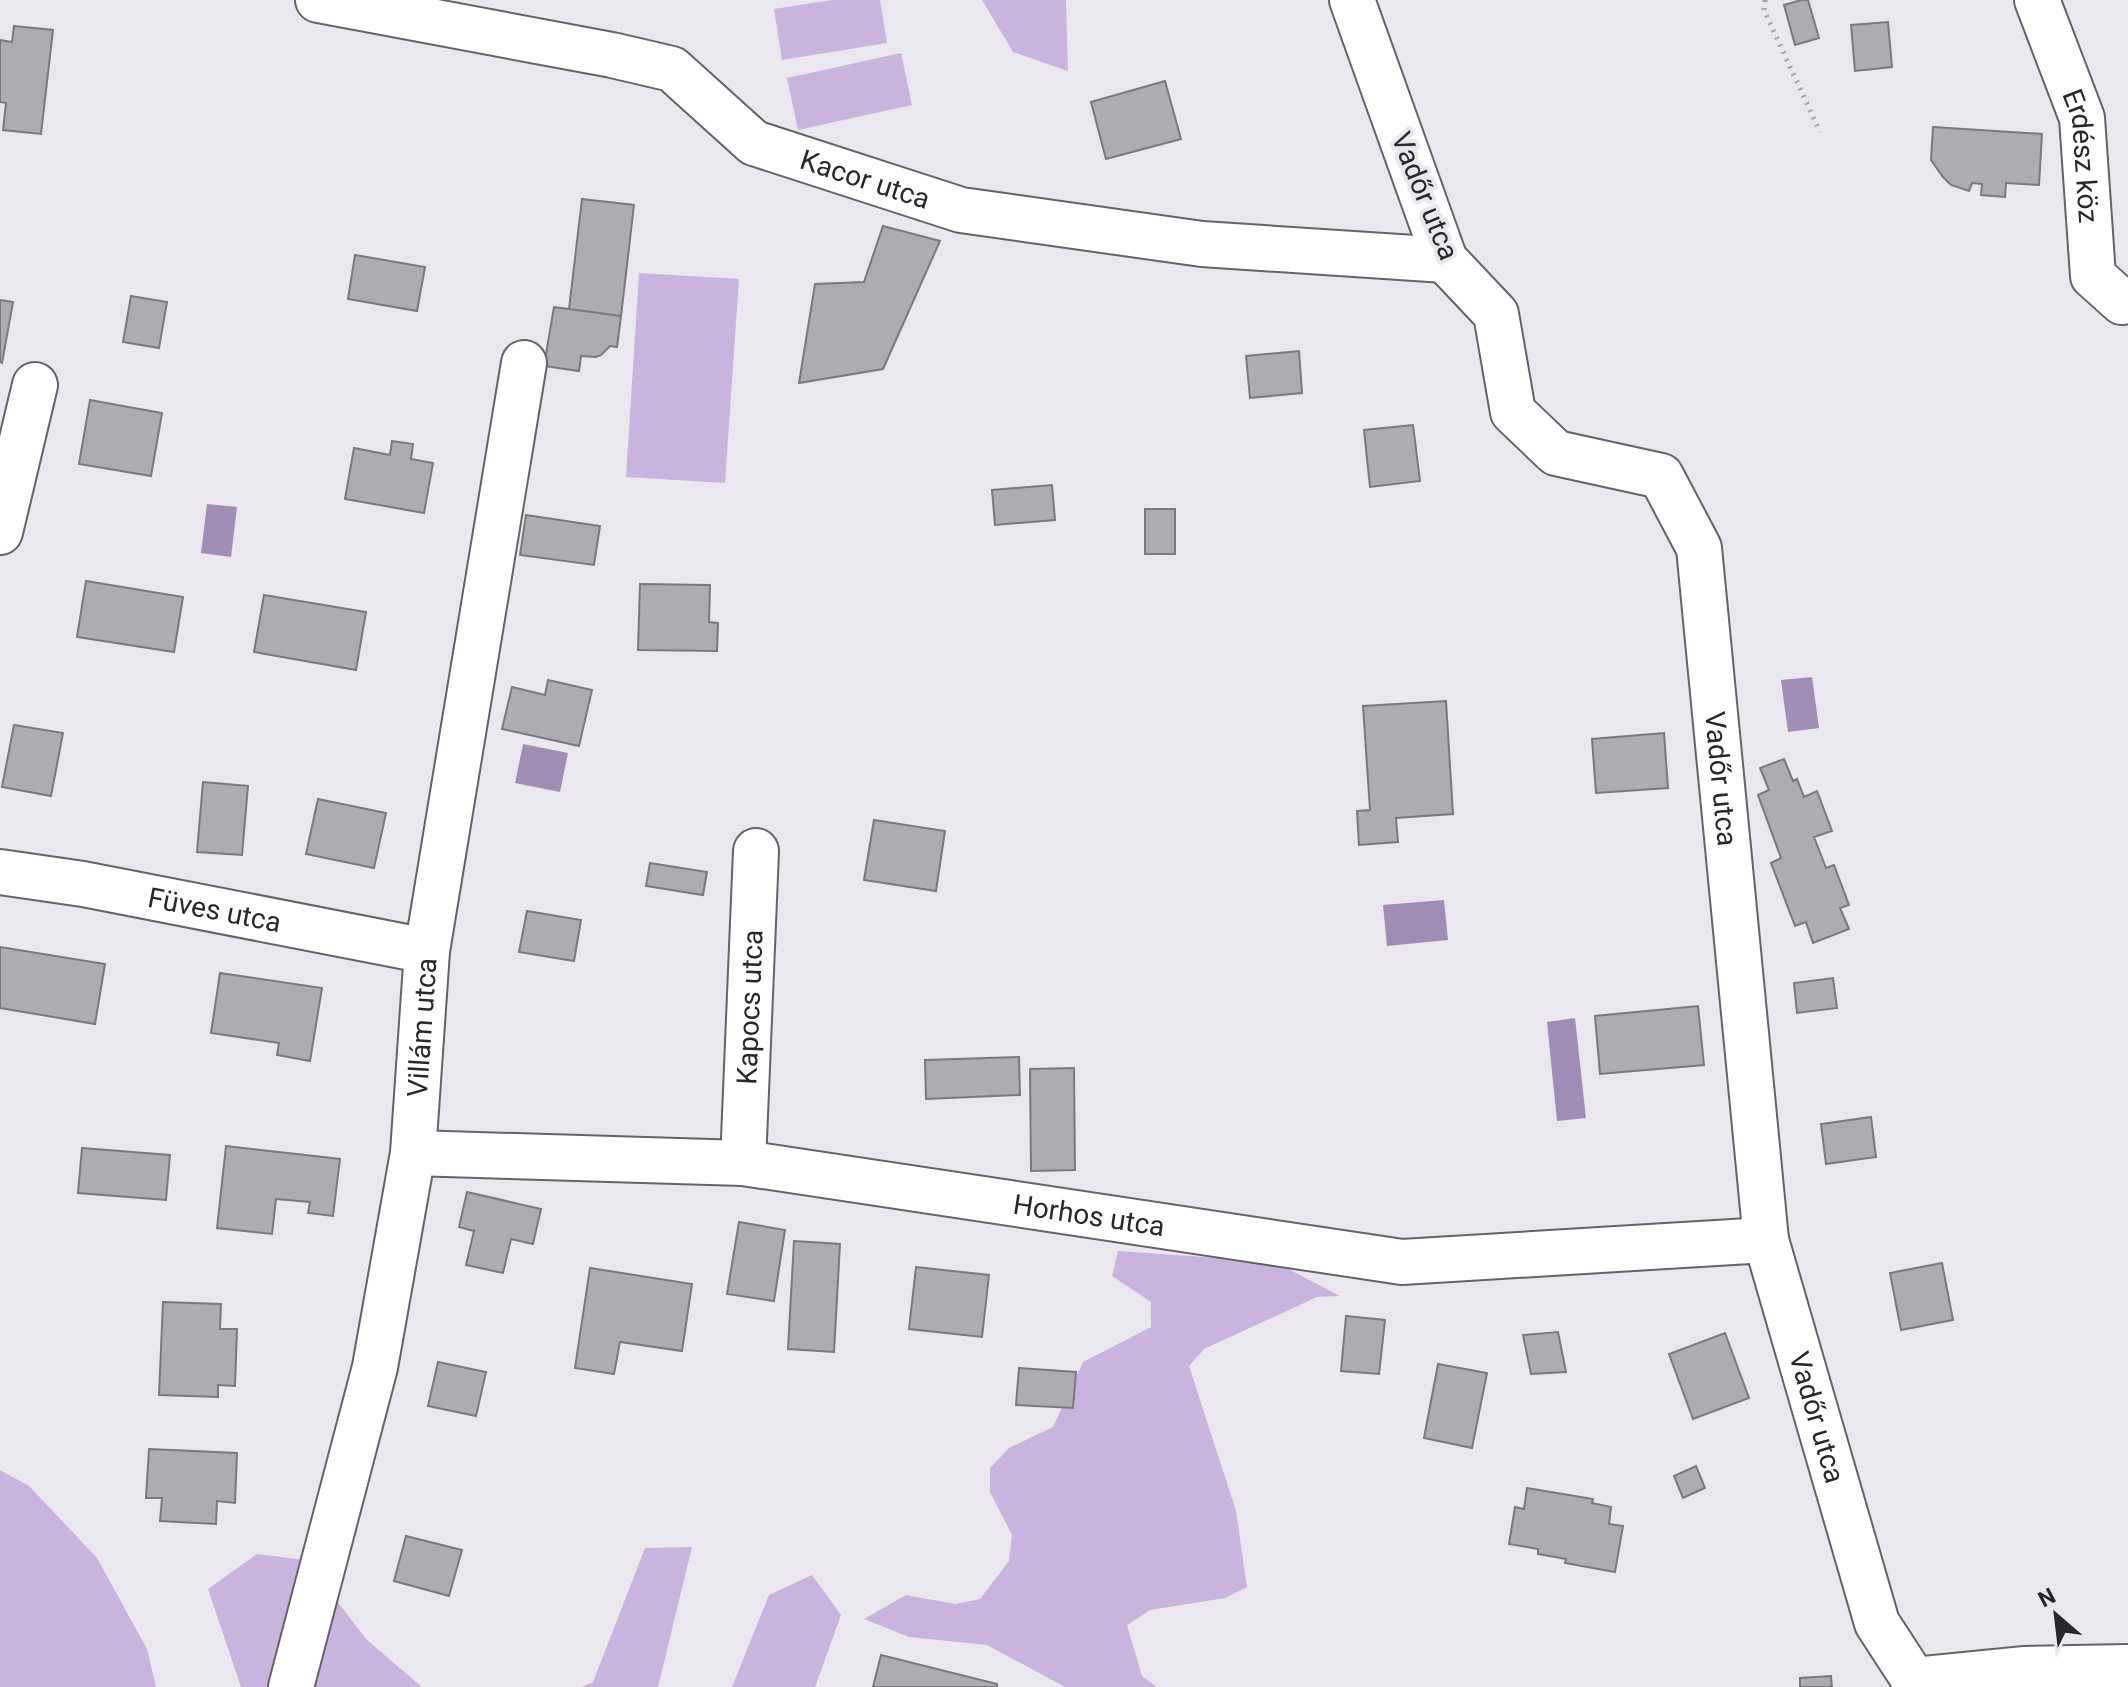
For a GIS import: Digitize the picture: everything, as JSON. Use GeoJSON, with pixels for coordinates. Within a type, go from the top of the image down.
{"type":"FeatureCollection","features":[{"type":"Feature","properties":{"kind":"street","name":"Kacor utca"},"geometry":{"type":"LineString","coordinates":[[318,0],[672,69],[754,143],[961,210],[1202,244],[1445,260]]}},
{"type":"Feature","properties":{"kind":"street","name":"Vadőr utca"},"geometry":{"type":"LineString","coordinates":[[1352,0],[1445,260],[1496,314],[1513,412],[1556,453],[1661,476],[1699,548],[1766,1240],[1877,1623],[1915,1683]]}},
{"type":"Feature","properties":{"kind":"street","name":"Erdész köz"},"geometry":{"type":"LineString","coordinates":[[2037,0],[2082,118],[2093,276],[2122,302],[2128,301]]}},
{"type":"Feature","properties":{"kind":"street","name":"Villám utca"},"geometry":{"type":"LineString","coordinates":[[291,1687],[375,1367],[413,1153],[427,951],[524,363]]}},
{"type":"Feature","properties":{"kind":"street"},"geometry":{"type":"LineString","coordinates":[[0,532],[35,385]]}},
{"type":"Feature","properties":{"kind":"street","name":"Kapocs utca"},"geometry":{"type":"LineString","coordinates":[[743,1163],[756,851]]}},
{"type":"Feature","properties":{"kind":"street","name":"Füves utca"},"geometry":{"type":"LineString","coordinates":[[0,872],[83,884],[427,951]]}},
{"type":"Feature","properties":{"kind":"street","name":"Horhos utca"},"geometry":{"type":"LineString","coordinates":[[413,1153],[743,1163],[1402,1262],[1766,1240]]}},
{"type":"Feature","properties":{"kind":"street"},"geometry":{"type":"LineString","coordinates":[[1915,1683],[2025,1669],[2128,1667]]}},
{"type":"Feature","properties":{"kind":"path"},"geometry":{"type":"LineString","coordinates":[[1765,0],[1764,10],[1820,132]]}},
{"type":"Feature","properties":{"kind":"shaded area"},"geometry":{"type":"Polygon","coordinates":[[[832,0],[880,0],[887,43],[782,60],[774,9],[832,0]]]}},
{"type":"Feature","properties":{"kind":"shaded area"},"geometry":{"type":"Polygon","coordinates":[[[982,0],[1066,0],[1068,71],[1013,52],[982,0]]]}},
{"type":"Feature","properties":{"kind":"shaded area"},"geometry":{"type":"Polygon","coordinates":[[[901,53],[912,105],[798,130],[787,78],[901,53]]]}},
{"type":"Feature","properties":{"kind":"shaded area"},"geometry":{"type":"Polygon","coordinates":[[[639,273],[739,279],[725,483],[626,477],[639,273]]]}},
{"type":"Feature","properties":{"kind":"shaded area"},"geometry":{"type":"Polygon","coordinates":[[[207,504],[237,507],[231,557],[201,553],[207,504]]]}},
{"type":"Feature","properties":{"kind":"shaded area"},"geometry":{"type":"Polygon","coordinates":[[[1812,677],[1819,728],[1788,732],[1781,680],[1812,677]]]}},
{"type":"Feature","properties":{"kind":"shaded area"},"geometry":{"type":"Polygon","coordinates":[[[523,744],[568,753],[560,792],[515,783],[523,744]]]}},
{"type":"Feature","properties":{"kind":"shaded area"},"geometry":{"type":"Polygon","coordinates":[[[1444,900],[1448,940],[1387,946],[1383,905],[1444,900]]]}},
{"type":"Feature","properties":{"kind":"shaded area"},"geometry":{"type":"Polygon","coordinates":[[[1575,1018],[1586,1118],[1557,1121],[1547,1022],[1575,1018]]]}},
{"type":"Feature","properties":{"kind":"shaded area"},"geometry":{"type":"Polygon","coordinates":[[[1118,1251],[1275,1262],[1340,1296],[1317,1297],[1204,1349],[1189,1366],[1236,1511],[1247,1587],[1225,1598],[1150,1610],[1127,1625],[1142,1676],[1157,1687],[1065,1687],[987,1645],[909,1637],[864,1619],[906,1595],[955,1604],[980,1599],[1009,1561],[1012,1535],[990,1492],[990,1468],[1009,1448],[1053,1427],[1083,1362],[1151,1327],[1151,1302],[1112,1276],[1118,1251]]]}},
{"type":"Feature","properties":{"kind":"shaded area"},"geometry":{"type":"Polygon","coordinates":[[[0,1470],[29,1486],[97,1558],[147,1649],[156,1687],[0,1687],[0,1470]]]}},
{"type":"Feature","properties":{"kind":"shaded area"},"geometry":{"type":"Polygon","coordinates":[[[692,1547],[658,1687],[582,1687],[593,1682],[645,1548],[692,1547]]]}},
{"type":"Feature","properties":{"kind":"shaded area"},"geometry":{"type":"Polygon","coordinates":[[[257,1554],[305,1560],[367,1640],[422,1687],[241,1687],[208,1589],[257,1554]]]}},
{"type":"Feature","properties":{"kind":"shaded area"},"geometry":{"type":"Polygon","coordinates":[[[812,1575],[841,1615],[815,1687],[732,1687],[769,1595],[812,1575]]]}},
{"type":"Feature","properties":{"kind":"building"},"geometry":{"type":"Polygon","coordinates":[[[1808,0],[1819,38],[1795,45],[1784,5],[1808,0]]]}},
{"type":"Feature","properties":{"kind":"building"},"geometry":{"type":"Polygon","coordinates":[[[1888,22],[1892,67],[1855,71],[1851,25],[1888,22]]]}},
{"type":"Feature","properties":{"kind":"building"},"geometry":{"type":"Polygon","coordinates":[[[14,26],[53,30],[41,134],[3,130],[6,103],[0,102],[0,40],[12,42],[14,26]]]}},
{"type":"Feature","properties":{"kind":"building"},"geometry":{"type":"Polygon","coordinates":[[[1165,81],[1181,139],[1106,159],[1091,102],[1165,81]]]}},
{"type":"Feature","properties":{"kind":"building"},"geometry":{"type":"Polygon","coordinates":[[[1933,127],[2042,134],[2039,185],[2006,183],[2005,197],[1981,195],[1982,184],[1972,183],[1969,191],[1951,185],[1931,160],[1933,127]]]}},
{"type":"Feature","properties":{"kind":"building"},"geometry":{"type":"Polygon","coordinates":[[[582,199],[634,205],[621,316],[569,309],[582,199]]]}},
{"type":"Feature","properties":{"kind":"building"},"geometry":{"type":"Polygon","coordinates":[[[883,226],[940,241],[883,369],[799,383],[815,284],[864,282],[883,226]]]}},
{"type":"Feature","properties":{"kind":"building"},"geometry":{"type":"Polygon","coordinates":[[[355,255],[425,267],[417,311],[348,299],[355,255]]]}},
{"type":"Feature","properties":{"kind":"building"},"geometry":{"type":"Polygon","coordinates":[[[131,296],[167,302],[159,348],[123,342],[131,296]]]}},
{"type":"Feature","properties":{"kind":"building"},"geometry":{"type":"Polygon","coordinates":[[[0,300],[13,302],[2,363],[0,362],[0,300]]]}},
{"type":"Feature","properties":{"kind":"building"},"geometry":{"type":"Polygon","coordinates":[[[554,307],[621,316],[617,347],[610,346],[596,357],[581,356],[579,371],[544,366],[554,307]]]}},
{"type":"Feature","properties":{"kind":"building"},"geometry":{"type":"Polygon","coordinates":[[[1299,351],[1302,393],[1250,398],[1246,356],[1299,351]]]}},
{"type":"Feature","properties":{"kind":"building"},"geometry":{"type":"Polygon","coordinates":[[[90,400],[162,413],[151,476],[79,464],[90,400]]]}},
{"type":"Feature","properties":{"kind":"building"},"geometry":{"type":"Polygon","coordinates":[[[1413,425],[1420,481],[1370,487],[1364,430],[1413,425]]]}},
{"type":"Feature","properties":{"kind":"building"},"geometry":{"type":"Polygon","coordinates":[[[392,441],[413,444],[411,459],[433,463],[424,513],[345,499],[354,448],[390,455],[392,441]]]}},
{"type":"Feature","properties":{"kind":"building"},"geometry":{"type":"Polygon","coordinates":[[[1052,485],[1055,520],[995,525],[992,490],[1052,485]]]}},
{"type":"Feature","properties":{"kind":"building"},"geometry":{"type":"Polygon","coordinates":[[[1145,509],[1175,509],[1175,554],[1145,554],[1145,509]]]}},
{"type":"Feature","properties":{"kind":"building"},"geometry":{"type":"Polygon","coordinates":[[[526,515],[600,526],[594,565],[520,555],[526,515]]]}},
{"type":"Feature","properties":{"kind":"building"},"geometry":{"type":"Polygon","coordinates":[[[86,581],[183,597],[174,652],[77,637],[86,581]]]}},
{"type":"Feature","properties":{"kind":"building"},"geometry":{"type":"Polygon","coordinates":[[[640,584],[710,585],[709,622],[718,623],[717,651],[638,650],[640,584]]]}},
{"type":"Feature","properties":{"kind":"building"},"geometry":{"type":"Polygon","coordinates":[[[264,595],[366,612],[356,670],[254,652],[264,595]]]}},
{"type":"Feature","properties":{"kind":"building"},"geometry":{"type":"Polygon","coordinates":[[[548,680],[592,690],[579,746],[502,729],[512,687],[545,695],[548,680]]]}},
{"type":"Feature","properties":{"kind":"building"},"geometry":{"type":"Polygon","coordinates":[[[1446,701],[1453,814],[1396,818],[1398,842],[1359,845],[1357,811],[1370,810],[1363,706],[1446,701]]]}},
{"type":"Feature","properties":{"kind":"building"},"geometry":{"type":"Polygon","coordinates":[[[14,725],[63,733],[51,796],[2,787],[14,725]]]}},
{"type":"Feature","properties":{"kind":"building"},"geometry":{"type":"Polygon","coordinates":[[[1664,733],[1668,788],[1596,793],[1592,739],[1664,733]]]}},
{"type":"Feature","properties":{"kind":"building"},"geometry":{"type":"Polygon","coordinates":[[[1784,759],[1804,797],[1817,791],[1832,831],[1814,837],[1826,868],[1834,865],[1849,905],[1840,908],[1849,929],[1813,943],[1806,922],[1795,926],[1771,863],[1781,858],[1758,795],[1769,790],[1760,768],[1784,759]]]}},
{"type":"Feature","properties":{"kind":"building"},"geometry":{"type":"Polygon","coordinates":[[[203,782],[248,786],[242,855],[197,852],[203,782]]]}},
{"type":"Feature","properties":{"kind":"building"},"geometry":{"type":"Polygon","coordinates":[[[318,799],[386,813],[374,868],[306,854],[318,799]]]}},
{"type":"Feature","properties":{"kind":"building"},"geometry":{"type":"Polygon","coordinates":[[[874,820],[945,831],[936,891],[864,880],[874,820]]]}},
{"type":"Feature","properties":{"kind":"building"},"geometry":{"type":"Polygon","coordinates":[[[650,863],[707,872],[703,895],[646,886],[650,863]]]}},
{"type":"Feature","properties":{"kind":"building"},"geometry":{"type":"Polygon","coordinates":[[[527,911],[581,920],[574,961],[519,952],[527,911]]]}},
{"type":"Feature","properties":{"kind":"building"},"geometry":{"type":"Polygon","coordinates":[[[0,947],[105,964],[95,1024],[0,1008],[0,947]]]}},
{"type":"Feature","properties":{"kind":"building"},"geometry":{"type":"Polygon","coordinates":[[[220,973],[322,988],[310,1061],[277,1055],[279,1043],[211,1033],[220,973]]]}},
{"type":"Feature","properties":{"kind":"building"},"geometry":{"type":"Polygon","coordinates":[[[1833,978],[1837,1008],[1797,1013],[1794,983],[1833,978]]]}},
{"type":"Feature","properties":{"kind":"building"},"geometry":{"type":"Polygon","coordinates":[[[1698,1006],[1704,1065],[1600,1074],[1595,1016],[1698,1006]]]}},
{"type":"Feature","properties":{"kind":"building"},"geometry":{"type":"Polygon","coordinates":[[[1019,1057],[1020,1095],[926,1099],[925,1060],[1019,1057]]]}},
{"type":"Feature","properties":{"kind":"building"},"geometry":{"type":"Polygon","coordinates":[[[1074,1068],[1075,1170],[1031,1171],[1030,1069],[1074,1068]]]}},
{"type":"Feature","properties":{"kind":"building"},"geometry":{"type":"Polygon","coordinates":[[[1871,1117],[1876,1157],[1826,1164],[1821,1124],[1871,1117]]]}},
{"type":"Feature","properties":{"kind":"building"},"geometry":{"type":"Polygon","coordinates":[[[226,1146],[340,1159],[333,1216],[308,1213],[310,1202],[276,1199],[272,1234],[217,1228],[226,1146]]]}},
{"type":"Feature","properties":{"kind":"building"},"geometry":{"type":"Polygon","coordinates":[[[82,1148],[170,1155],[166,1200],[78,1193],[82,1148]]]}},
{"type":"Feature","properties":{"kind":"building"},"geometry":{"type":"Polygon","coordinates":[[[467,1192],[541,1209],[533,1244],[511,1239],[503,1273],[466,1265],[474,1231],[459,1227],[467,1192]]]}},
{"type":"Feature","properties":{"kind":"building"},"geometry":{"type":"Polygon","coordinates":[[[739,1222],[785,1230],[774,1301],[727,1294],[739,1222]]]}},
{"type":"Feature","properties":{"kind":"building"},"geometry":{"type":"Polygon","coordinates":[[[794,1241],[840,1244],[834,1352],[788,1349],[794,1241]]]}},
{"type":"Feature","properties":{"kind":"building"},"geometry":{"type":"Polygon","coordinates":[[[1942,1263],[1953,1320],[1901,1330],[1890,1273],[1942,1263]]]}},
{"type":"Feature","properties":{"kind":"building"},"geometry":{"type":"Polygon","coordinates":[[[916,1267],[989,1275],[982,1337],[909,1329],[916,1267]]]}},
{"type":"Feature","properties":{"kind":"building"},"geometry":{"type":"Polygon","coordinates":[[[590,1268],[692,1284],[682,1351],[620,1342],[614,1374],[575,1368],[590,1268]]]}},
{"type":"Feature","properties":{"kind":"building"},"geometry":{"type":"Polygon","coordinates":[[[163,1302],[221,1304],[220,1329],[237,1329],[235,1386],[218,1385],[218,1397],[159,1395],[163,1302]]]}},
{"type":"Feature","properties":{"kind":"building"},"geometry":{"type":"Polygon","coordinates":[[[1346,1316],[1385,1320],[1379,1374],[1341,1371],[1346,1316]]]}},
{"type":"Feature","properties":{"kind":"building"},"geometry":{"type":"Polygon","coordinates":[[[1558,1332],[1566,1372],[1531,1374],[1523,1335],[1558,1332]]]}},
{"type":"Feature","properties":{"kind":"building"},"geometry":{"type":"Polygon","coordinates":[[[1725,1333],[1749,1398],[1693,1419],[1669,1354],[1725,1333]]]}},
{"type":"Feature","properties":{"kind":"building"},"geometry":{"type":"Polygon","coordinates":[[[438,1362],[486,1372],[476,1416],[428,1406],[438,1362]]]}},
{"type":"Feature","properties":{"kind":"building"},"geometry":{"type":"Polygon","coordinates":[[[1438,1364],[1487,1373],[1472,1448],[1424,1438],[1438,1364]]]}},
{"type":"Feature","properties":{"kind":"building"},"geometry":{"type":"Polygon","coordinates":[[[1019,1368],[1076,1372],[1073,1408],[1016,1405],[1019,1368]]]}},
{"type":"Feature","properties":{"kind":"building"},"geometry":{"type":"Polygon","coordinates":[[[149,1449],[237,1453],[235,1503],[217,1501],[216,1524],[160,1521],[162,1498],[146,1498],[149,1449]]]}},
{"type":"Feature","properties":{"kind":"building"},"geometry":{"type":"Polygon","coordinates":[[[1696,1466],[1705,1488],[1683,1498],[1674,1476],[1696,1466]]]}},
{"type":"Feature","properties":{"kind":"building"},"geometry":{"type":"Polygon","coordinates":[[[1527,1488],[1593,1499],[1592,1503],[1611,1507],[1609,1524],[1623,1526],[1615,1572],[1565,1563],[1566,1559],[1538,1554],[1538,1549],[1509,1544],[1515,1507],[1524,1509],[1527,1488]]]}},
{"type":"Feature","properties":{"kind":"building"},"geometry":{"type":"Polygon","coordinates":[[[406,1536],[462,1550],[449,1596],[394,1581],[406,1536]]]}},
{"type":"Feature","properties":{"kind":"building"},"geometry":{"type":"Polygon","coordinates":[[[881,1655],[997,1684],[997,1687],[873,1687],[881,1655]]]}},
{"type":"Feature","properties":{"kind":"building"},"geometry":{"type":"Polygon","coordinates":[[[1831,1676],[1832,1687],[1800,1687],[1800,1678],[1831,1676]]]}}]}
